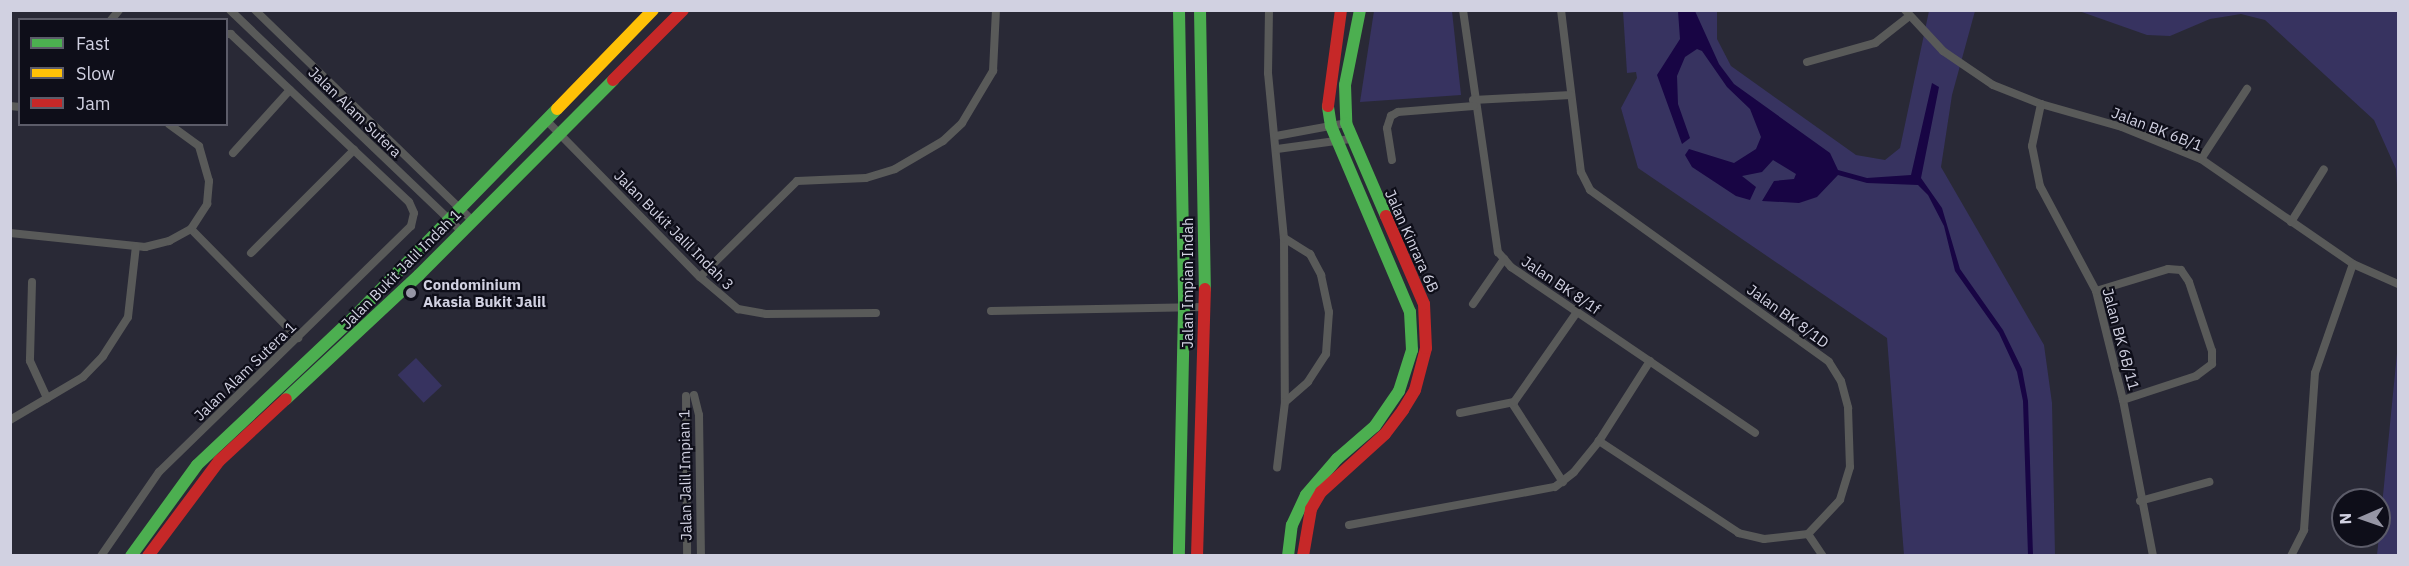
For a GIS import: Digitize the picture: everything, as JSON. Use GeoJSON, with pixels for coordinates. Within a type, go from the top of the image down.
{"type":"FeatureCollection","features":[{"type":"Feature","properties":{"kind":"street","name":"Jalan Alam Sutera"},"geometry":{"type":"LineString","coordinates":[[230,10],[462,232]]}},
{"type":"Feature","properties":{"kind":"street","name":"Jalan Alam Sutera"},"geometry":{"type":"LineString","coordinates":[[255,10],[472,220]]}},
{"type":"Feature","properties":{"kind":"street","name":"Jalan Bukit Jalil Indah 1"},"geometry":{"type":"LineString","coordinates":[[131,555],[197,465],[353,318],[653,10]]}},
{"type":"Feature","properties":{"kind":"street","name":"Jalan Bukit Jalil Indah 1"},"geometry":{"type":"LineString","coordinates":[[148,555],[219,461],[462,232],[634,56],[683,10]]}},
{"type":"Feature","properties":{"kind":"street"},"geometry":{"type":"LineString","coordinates":[[700,277],[797,181],[866,178],[895,169],[943,141],[962,123],[993,71],[996,10]]}},
{"type":"Feature","properties":{"kind":"street","name":"Jalan Impian Indah"},"geometry":{"type":"LineString","coordinates":[[1179,10],[1184,309],[1179,555]]}},
{"type":"Feature","properties":{"kind":"street","name":"Jalan Impian Indah"},"geometry":{"type":"LineString","coordinates":[[1197,555],[1204,308],[1200,10]]}},
{"type":"Feature","properties":{"kind":"street"},"geometry":{"type":"LineString","coordinates":[[1269,10],[1268,73],[1276,136],[1284,238],[1284,402],[1277,468]]}},
{"type":"Feature","properties":{"kind":"street","name":"Jalan Kinrara 6B"},"geometry":{"type":"LineString","coordinates":[[1288,555],[1292,525],[1306,495],[1337,459],[1375,426],[1400,391],[1412,350],[1410,312],[1335,142],[1331,126],[1328,108],[1341,10]]}},
{"type":"Feature","properties":{"kind":"street","name":"Jalan Kinrara 6B"},"geometry":{"type":"LineString","coordinates":[[1303,555],[1311,509],[1321,492],[1385,434],[1403,410],[1414,390],[1426,348],[1424,304],[1415,277],[1350,139],[1346,123],[1346,85],[1360,10]]}},
{"type":"Feature","properties":{"kind":"street","name":"Jalan BK 8/1f"},"geometry":{"type":"LineString","coordinates":[[1463,10],[1473,103],[1498,252],[1504,259],[1577,312],[1755,433]]}},
{"type":"Feature","properties":{"kind":"street","name":"Jalan BK 8/1D"},"geometry":{"type":"LineString","coordinates":[[1561,10],[1581,172],[1590,190],[1829,362],[1841,381],[1848,408],[1848,485],[1840,500],[1808,534]]}},
{"type":"Feature","properties":{"kind":"street"},"geometry":{"type":"LineString","coordinates":[[1807,62],[1875,42],[1907,14]]}},
{"type":"Feature","properties":{"kind":"street","name":"Jalan BK 6B/1"},"geometry":{"type":"LineString","coordinates":[[1907,14],[1943,51],[1993,85],[2041,104],[2122,127],[2201,159],[2353,264],[2398,284]]}},
{"type":"Feature","properties":{"kind":"street"},"geometry":{"type":"LineString","coordinates":[[228,34],[231,34],[354,150],[251,253]]}},
{"type":"Feature","properties":{"kind":"street"},"geometry":{"type":"LineString","coordinates":[[621,41],[634,56]]}},
{"type":"Feature","properties":{"kind":"street"},"geometry":{"type":"LineString","coordinates":[[2201,159],[2247,89]]}},
{"type":"Feature","properties":{"kind":"street"},"geometry":{"type":"LineString","coordinates":[[233,153],[290,90]]}},
{"type":"Feature","properties":{"kind":"street"},"geometry":{"type":"LineString","coordinates":[[1392,160],[1387,129],[1391,116],[1398,112],[1571,94]]}},
{"type":"Feature","properties":{"kind":"street","name":"Jalan BK 6B/11"},"geometry":{"type":"LineString","coordinates":[[2041,104],[2032,146],[2040,186],[2096,291],[2123,400],[2140,501],[2153,555]]}},
{"type":"Feature","properties":{"kind":"street","name":"Jalan Bukit Jalil Indah 3"},"geometry":{"type":"LineString","coordinates":[[546,120],[723,299],[753,312],[876,313]]}},
{"type":"Feature","properties":{"kind":"street"},"geometry":{"type":"LineString","coordinates":[[1276,136],[1346,123]]}},
{"type":"Feature","properties":{"kind":"street"},"geometry":{"type":"LineString","coordinates":[[10,233],[135,246],[169,242],[191,229],[207,204],[209,181],[199,146],[172,126]]}},
{"type":"Feature","properties":{"kind":"street"},"geometry":{"type":"LineString","coordinates":[[1277,149],[1350,139]]}},
{"type":"Feature","properties":{"kind":"street","name":"Jalan Alam Sutera 1"},"geometry":{"type":"LineString","coordinates":[[101,555],[159,472],[411,226],[414,213],[409,202],[354,150]]}},
{"type":"Feature","properties":{"kind":"street"},"geometry":{"type":"LineString","coordinates":[[2291,222],[2324,169]]}},
{"type":"Feature","properties":{"kind":"street"},"geometry":{"type":"LineString","coordinates":[[191,229],[298,338]]}},
{"type":"Feature","properties":{"kind":"street"},"geometry":{"type":"LineString","coordinates":[[1284,238],[1310,254],[1321,275],[1329,312],[1326,354],[1308,382],[1284,402]]}},
{"type":"Feature","properties":{"kind":"street"},"geometry":{"type":"LineString","coordinates":[[10,420],[83,377],[124,324],[128,317],[135,246]]}},
{"type":"Feature","properties":{"kind":"street"},"geometry":{"type":"LineString","coordinates":[[1473,304],[1504,259]]}},
{"type":"Feature","properties":{"kind":"street"},"geometry":{"type":"LineString","coordinates":[[2291,555],[2304,530],[2315,373],[2353,264]]}},
{"type":"Feature","properties":{"kind":"street"},"geometry":{"type":"LineString","coordinates":[[2096,291],[2168,269],[2181,270],[2189,282],[2212,351],[2212,364],[2196,376],[2123,400]]}},
{"type":"Feature","properties":{"kind":"street"},"geometry":{"type":"LineString","coordinates":[[32,282],[30,361],[47,398]]}},
{"type":"Feature","properties":{"kind":"street"},"geometry":{"type":"LineString","coordinates":[[991,311],[1204,308]]}},
{"type":"Feature","properties":{"kind":"street"},"geometry":{"type":"LineString","coordinates":[[1460,413],[1512,403],[1577,312]]}},
{"type":"Feature","properties":{"kind":"street"},"geometry":{"type":"LineString","coordinates":[[1349,525],[1546,490],[1563,482],[1599,441],[1650,361]]}},
{"type":"Feature","properties":{"kind":"street","name":"Jalan Jalil Impian 1"},"geometry":{"type":"LineString","coordinates":[[687,555],[684,419],[690,395],[699,419],[701,555]]}},
{"type":"Feature","properties":{"kind":"street"},"geometry":{"type":"LineString","coordinates":[[1512,403],[1563,482]]}},
{"type":"Feature","properties":{"kind":"street"},"geometry":{"type":"LineString","coordinates":[[684,419],[699,419]]}},
{"type":"Feature","properties":{"kind":"street"},"geometry":{"type":"LineString","coordinates":[[1599,441],[1739,533],[1764,539],[1808,534],[1823,555]]}},
{"type":"Feature","properties":{"kind":"street"},"geometry":{"type":"LineString","coordinates":[[2140,501],[2209,482]]}},
{"type":"Feature","properties":{"kind":"shaded area"},"geometry":{"type":"Polygon","coordinates":[[[1374,11],[1452,11],[1461,95],[1360,102],[1374,11]]]}},
{"type":"Feature","properties":{"kind":"shaded area"},"geometry":{"type":"Polygon","coordinates":[[[1623,11],[1717,11],[1717,39],[1731,66],[1856,155],[1885,160],[1900,148],[1929,11],[1975,11],[1952,95],[1941,167],[2044,345],[2052,403],[2055,555],[1904,555],[1887,338],[1638,168],[1621,108],[1637,78],[1636,72],[1627,73],[1623,11]]]}},
{"type":"Feature","properties":{"kind":"shaded area"},"geometry":{"type":"Polygon","coordinates":[[[1678,11],[1695,11],[1719,64],[1734,84],[1830,153],[1838,170],[1867,178],[1911,175],[1932,83],[1939,87],[1921,178],[1942,208],[1960,269],[2003,330],[2022,369],[2028,401],[2033,555],[2028,555],[2023,401],[2017,372],[1999,333],[1955,271],[1944,226],[1928,195],[1918,185],[1867,183],[1838,175],[1817,197],[1799,203],[1762,201],[1774,181],[1794,179],[1796,174],[1773,160],[1762,172],[1742,176],[1756,187],[1750,200],[1736,196],[1692,167],[1685,155],[1689,149],[1734,163],[1756,149],[1761,137],[1750,109],[1727,87],[1702,51],[1697,49],[1685,57],[1677,76],[1678,104],[1690,138],[1682,144],[1657,75],[1680,39],[1678,11]]]}},
{"type":"Feature","properties":{"kind":"shaded area"},"geometry":{"type":"Polygon","coordinates":[[[2079,11],[2398,11],[2398,201],[2396,169],[2374,120],[2265,20],[2241,14],[2210,19],[2170,36],[2147,35],[2079,11]]]}},
{"type":"Feature","properties":{"kind":"shaded area"},"geometry":{"type":"Polygon","coordinates":[[[2398,343],[2398,555],[2377,555],[2378,548],[2391,548],[2391,488],[2384,488],[2398,343]]]}},
{"type":"Feature","properties":{"kind":"shaded area"},"geometry":{"type":"Polygon","coordinates":[[[416,358],[442,386],[424,403],[398,375],[416,358]]]}},
{"type":"Feature","properties":{"kind":"traffic: fast"},"geometry":{"type":"LineString","coordinates":[[1179,10],[1184,309],[1179,556]]}},
{"type":"Feature","properties":{"kind":"traffic: fast"},"geometry":{"type":"LineString","coordinates":[[1200,10],[1205,289]]}},
{"type":"Feature","properties":{"kind":"traffic: fast"},"geometry":{"type":"LineString","coordinates":[[1360,10],[1345,85],[1346,123],[1386,216]]}},
{"type":"Feature","properties":{"kind":"traffic: fast"},"geometry":{"type":"LineString","coordinates":[[286,399],[419,275],[613,80]]}},
{"type":"Feature","properties":{"kind":"traffic: fast"},"geometry":{"type":"LineString","coordinates":[[1288,556],[1292,525],[1306,495],[1337,459],[1375,426],[1399,391],[1412,350],[1410,312],[1331,126],[1328,106]]}},
{"type":"Feature","properties":{"kind":"traffic: fast"},"geometry":{"type":"LineString","coordinates":[[131,556],[197,465],[353,318],[557,109]]}},
{"type":"Feature","properties":{"kind":"traffic: slow"},"geometry":{"type":"LineString","coordinates":[[557,109],[653,10]]}},
{"type":"Feature","properties":{"kind":"traffic: jam"},"geometry":{"type":"LineString","coordinates":[[613,80],[683,10]]}},
{"type":"Feature","properties":{"kind":"traffic: jam"},"geometry":{"type":"LineString","coordinates":[[1328,106],[1341,10]]}},
{"type":"Feature","properties":{"kind":"traffic: jam"},"geometry":{"type":"LineString","coordinates":[[1303,556],[1311,509],[1321,492],[1385,434],[1403,410],[1415,390],[1426,348],[1424,304],[1386,216]]}},
{"type":"Feature","properties":{"kind":"traffic: jam"},"geometry":{"type":"LineString","coordinates":[[1197,556],[1205,289]]}},
{"type":"Feature","properties":{"kind":"traffic: jam"},"geometry":{"type":"LineString","coordinates":[[148,556],[219,461],[286,399]]}},
{"type":"Feature","properties":{"kind":"place","name":"Condominium Akasia Bukit Jalil"},"geometry":{"type":"Point","coordinates":[411,293]}}]}
